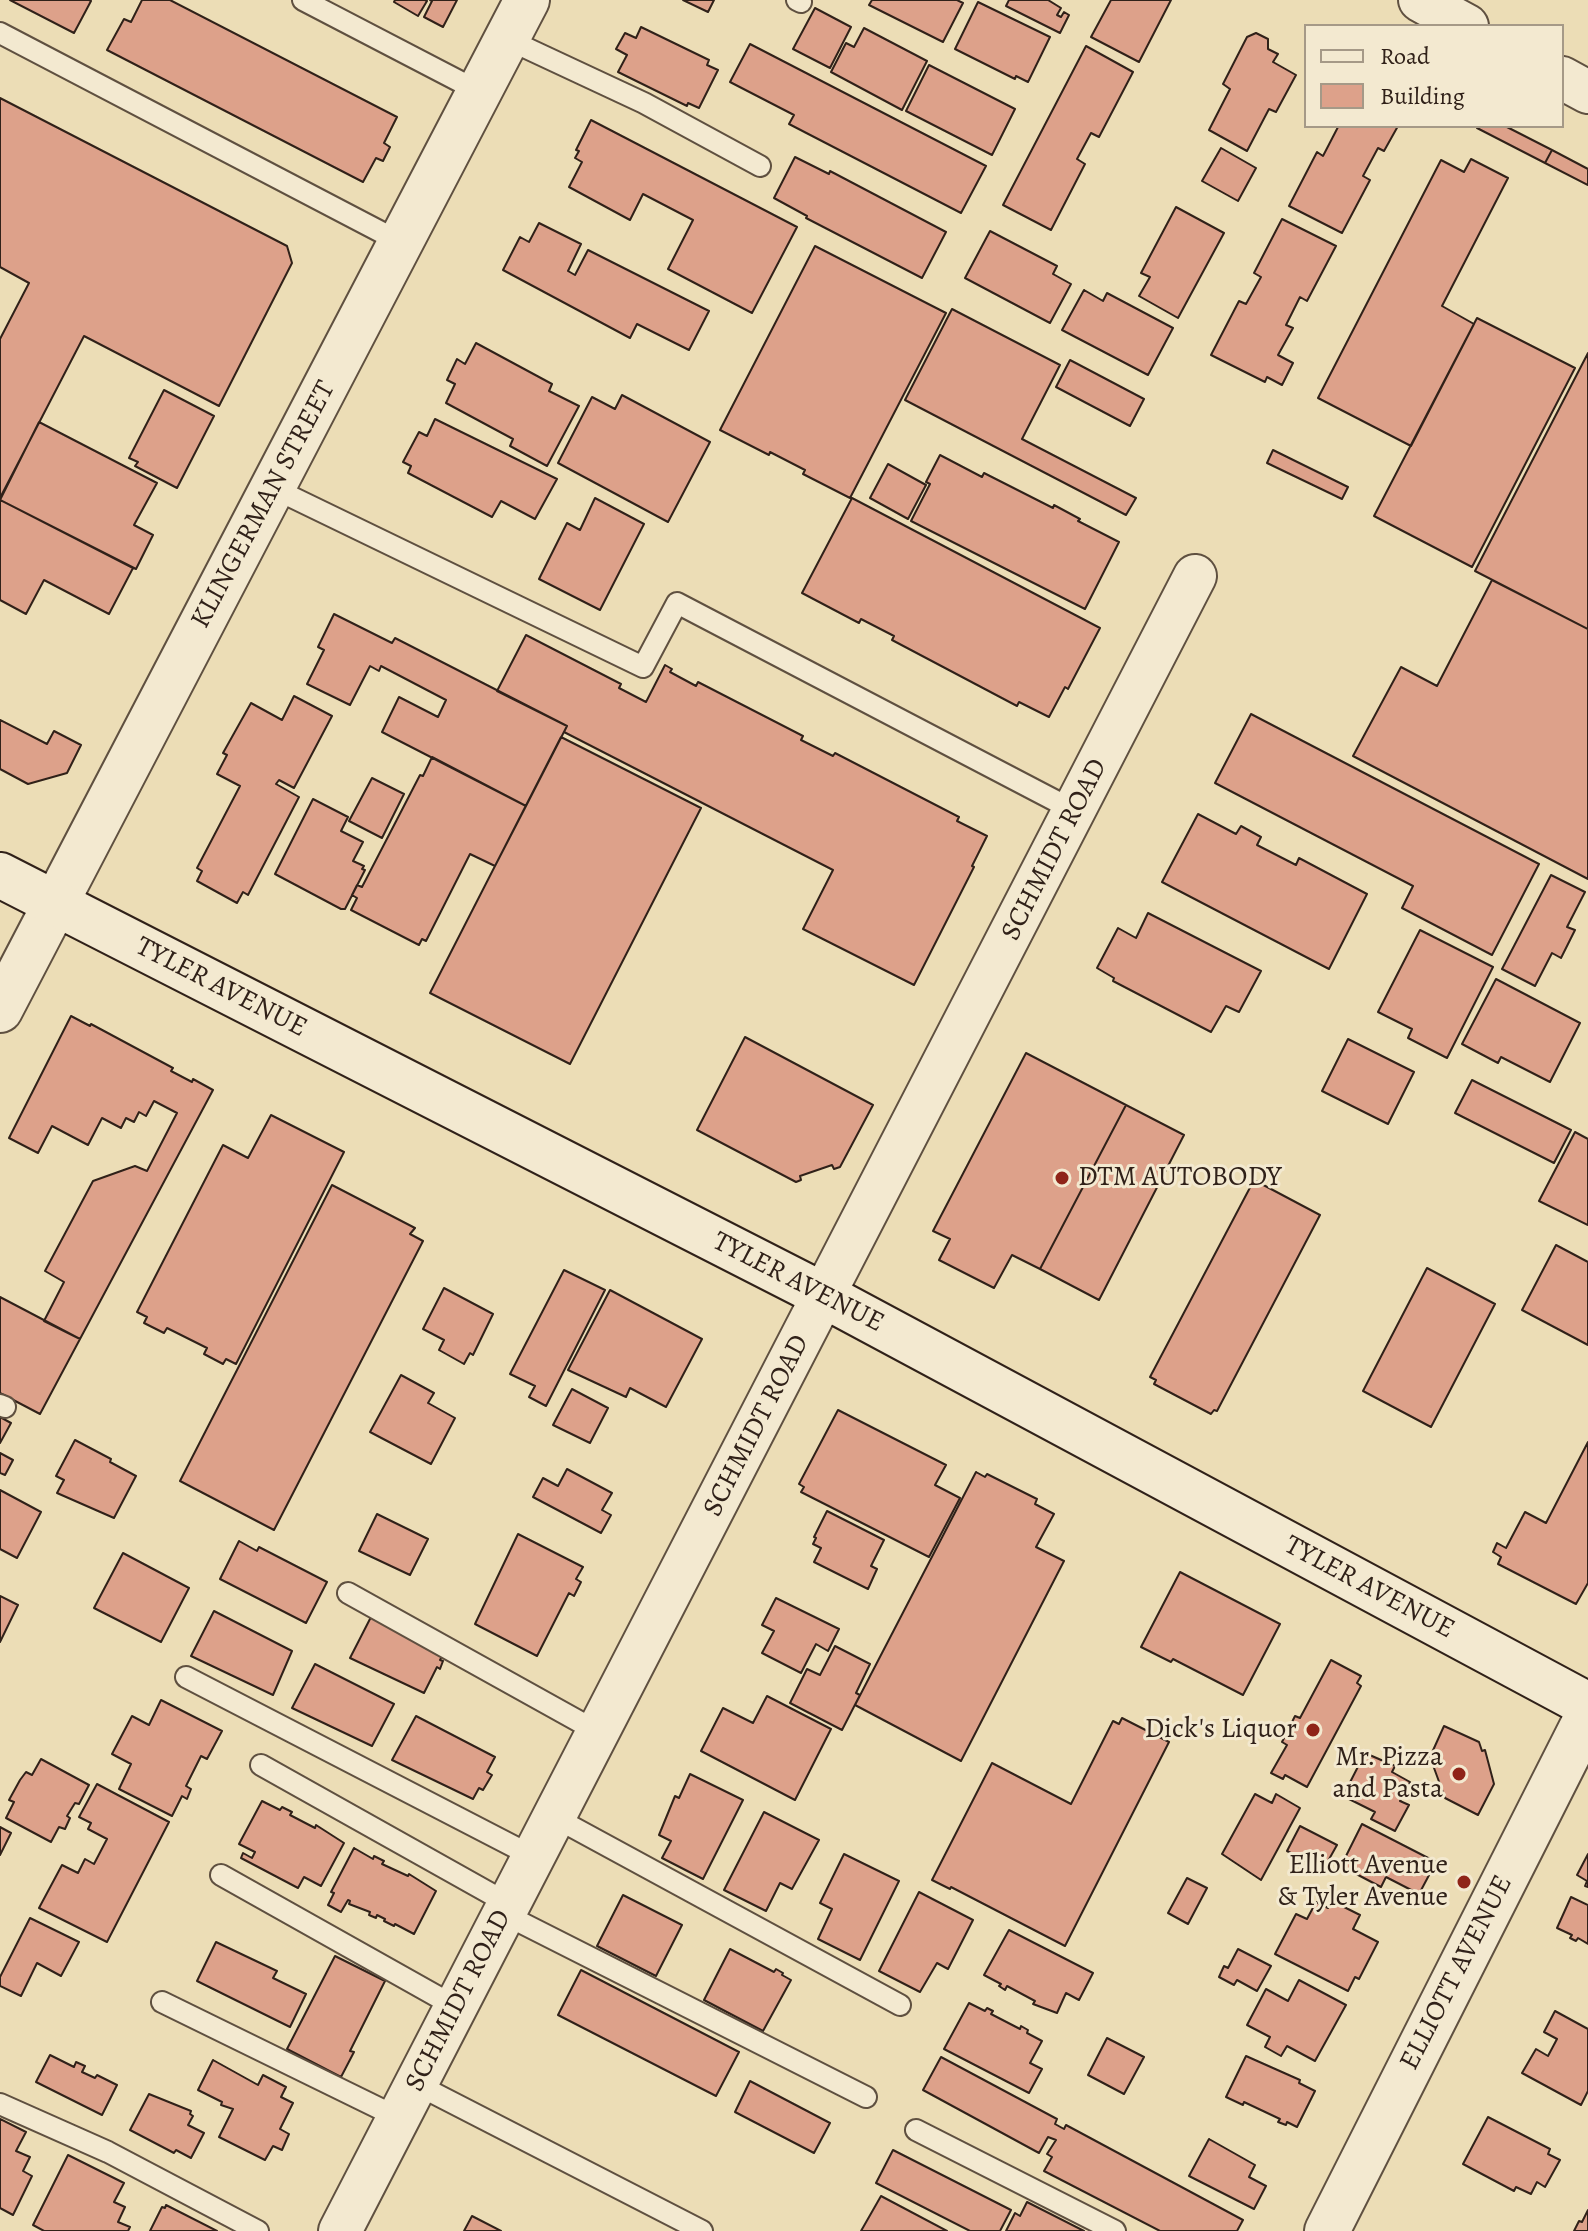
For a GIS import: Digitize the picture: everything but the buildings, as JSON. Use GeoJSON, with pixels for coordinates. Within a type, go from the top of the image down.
{"type":"FeatureCollection","features":[{"type":"Feature","properties":{"kind":"main road","name":"KLINGERMAN STREET"},"geometry":{"type":"LineString","coordinates":[[0,1010],[527,0]]}},
{"type":"Feature","properties":{"kind":"main road","name":"TYLER AVENUE"},"geometry":{"type":"LineString","coordinates":[[0,875],[825,1296],[1588,1705]]}},
{"type":"Feature","properties":{"kind":"main road","name":"ELLIOTT AVENUE"},"geometry":{"type":"LineString","coordinates":[[1327,2231],[1588,1715]]}},
{"type":"Feature","properties":{"kind":"street"},"geometry":{"type":"LineString","coordinates":[[1420,0],[1463,24]]}},
{"type":"Feature","properties":{"kind":"street"},"geometry":{"type":"LineString","coordinates":[[1564,79],[1588,92]]}},
{"type":"Feature","properties":{"kind":"street","name":"SCHMIDT ROAD"},"geometry":{"type":"LineString","coordinates":[[340,2231],[1195,576]]}},
{"type":"Feature","properties":{"kind":"lane"},"geometry":{"type":"LineString","coordinates":[[303,0],[480,92]]}},
{"type":"Feature","properties":{"kind":"lane"},"geometry":{"type":"LineString","coordinates":[[0,33],[402,243]]}},
{"type":"Feature","properties":{"kind":"lane"},"geometry":{"type":"LineString","coordinates":[[507,39],[644,103],[760,166]]}},
{"type":"Feature","properties":{"kind":"lane"},"geometry":{"type":"LineString","coordinates":[[273,488],[643,667],[677,603],[1075,811]]}},
{"type":"Feature","properties":{"kind":"lane"},"geometry":{"type":"LineString","coordinates":[[348,1593],[598,1732]]}},
{"type":"Feature","properties":{"kind":"lane"},"geometry":{"type":"LineString","coordinates":[[186,1677],[534,1857]]}},
{"type":"Feature","properties":{"kind":"lane"},"geometry":{"type":"LineString","coordinates":[[261,1765],[506,1909],[866,2097]]}},
{"type":"Feature","properties":{"kind":"lane"},"geometry":{"type":"LineString","coordinates":[[554,1817],[900,2005]]}},
{"type":"Feature","properties":{"kind":"lane"},"geometry":{"type":"LineString","coordinates":[[221,1875],[456,2007]]}},
{"type":"Feature","properties":{"kind":"lane"},"geometry":{"type":"LineString","coordinates":[[162,2002],[407,2101],[702,2231]]}},
{"type":"Feature","properties":{"kind":"lane"},"geometry":{"type":"LineString","coordinates":[[0,2104],[108,2152],[258,2231]]}},
{"type":"Feature","properties":{"kind":"lane"},"geometry":{"type":"LineString","coordinates":[[916,2130],[1115,2231]]}},
{"type":"Feature","properties":{"kind":"place","name":"DTM AUTOBODY"},"geometry":{"type":"Point","coordinates":[1062,1178]}},
{"type":"Feature","properties":{"kind":"place","name":"Dick's Liquor"},"geometry":{"type":"Point","coordinates":[1313,1730]}},
{"type":"Feature","properties":{"kind":"place","name":"Mr. Pizza and Pasta"},"geometry":{"type":"Point","coordinates":[1459,1774]}},
{"type":"Feature","properties":{"kind":"place","name":"Elliott Avenue & Tyler Avenue"},"geometry":{"type":"Point","coordinates":[1464,1882]}}]}
